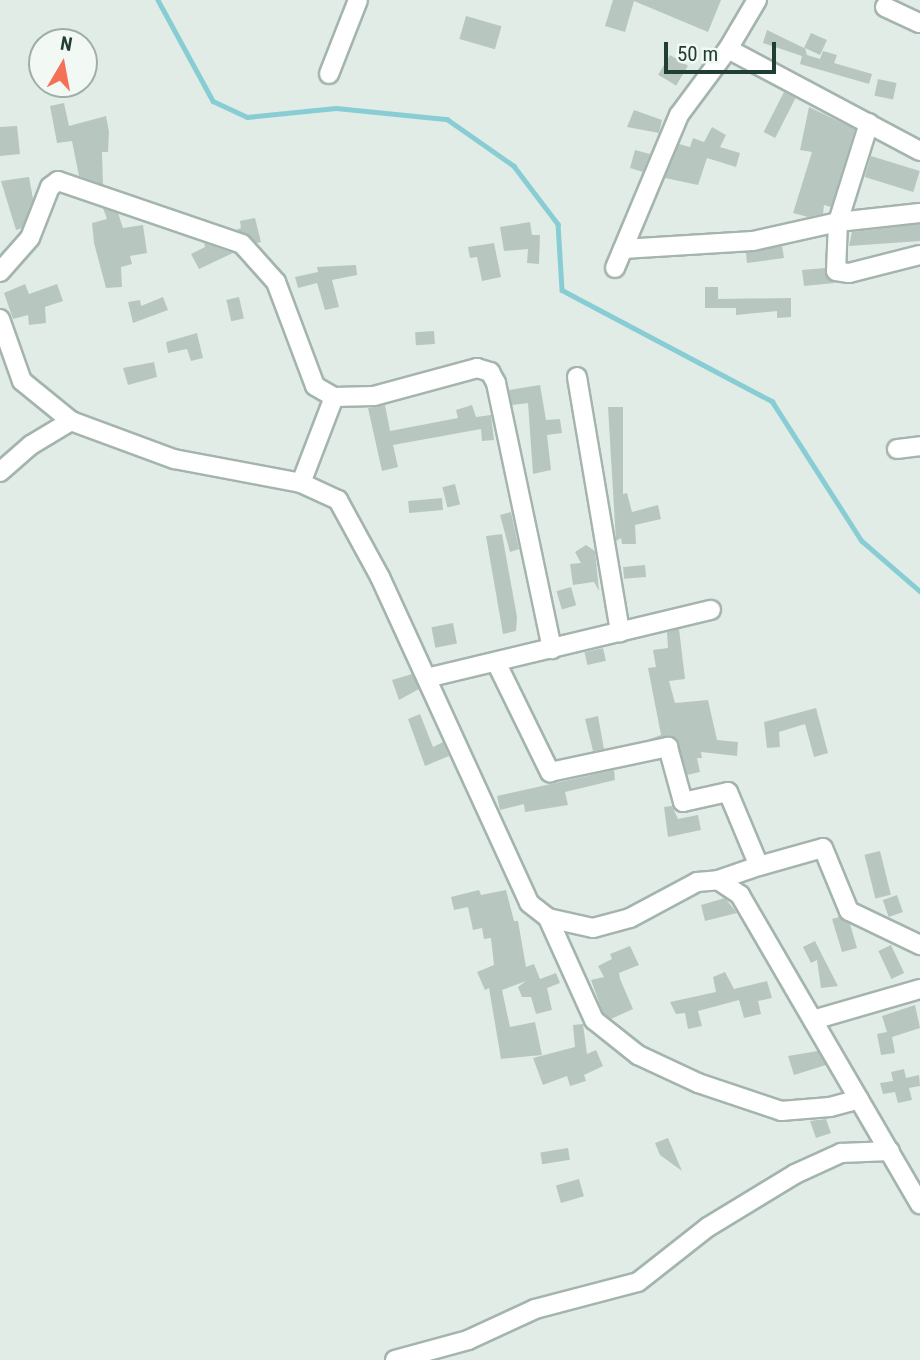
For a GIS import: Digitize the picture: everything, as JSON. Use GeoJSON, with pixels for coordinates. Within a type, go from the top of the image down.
{"type":"FeatureCollection","features":[{"type":"Feature","properties":{"kind":"street"},"geometry":{"type":"LineString","coordinates":[[329,74],[358,0]]}},
{"type":"Feature","properties":{"kind":"street"},"geometry":{"type":"LineString","coordinates":[[615,268],[679,115],[728,50],[757,0]]}},
{"type":"Feature","properties":{"kind":"street"},"geometry":{"type":"LineString","coordinates":[[885,7],[920,23]]}},
{"type":"Feature","properties":{"kind":"street"},"geometry":{"type":"LineString","coordinates":[[728,50],[920,150]]}},
{"type":"Feature","properties":{"kind":"street"},"geometry":{"type":"LineString","coordinates":[[869,123],[838,222],[836,271],[849,273],[920,255]]}},
{"type":"Feature","properties":{"kind":"street"},"geometry":{"type":"LineString","coordinates":[[0,272],[30,238],[50,187],[58,181],[242,244],[276,282],[315,386],[334,397],[374,396],[478,368],[489,372],[496,383],[552,649]]}},
{"type":"Feature","properties":{"kind":"street"},"geometry":{"type":"LineString","coordinates":[[622,249],[753,240],[838,222],[920,213]]}},
{"type":"Feature","properties":{"kind":"street"},"geometry":{"type":"LineString","coordinates":[[0,319],[22,382],[71,421],[174,459],[302,483],[338,500],[354,522],[529,903],[548,918],[593,928],[631,918],[698,883],[718,880],[823,848],[849,911],[920,945]]}},
{"type":"Feature","properties":{"kind":"street"},"geometry":{"type":"LineString","coordinates":[[577,377],[620,632]]}},
{"type":"Feature","properties":{"kind":"street"},"geometry":{"type":"LineString","coordinates":[[302,483],[334,397]]}},
{"type":"Feature","properties":{"kind":"street"},"geometry":{"type":"LineString","coordinates":[[0,472],[31,445],[71,421]]}},
{"type":"Feature","properties":{"kind":"street"},"geometry":{"type":"LineString","coordinates":[[897,449],[920,446]]}},
{"type":"Feature","properties":{"kind":"street"},"geometry":{"type":"LineString","coordinates":[[427,678],[711,610]]}},
{"type":"Feature","properties":{"kind":"street"},"geometry":{"type":"LineString","coordinates":[[496,662],[550,772],[668,747],[683,802],[728,792],[759,866]]}},
{"type":"Feature","properties":{"kind":"street"},"geometry":{"type":"LineString","coordinates":[[718,880],[740,895],[920,1204]]}},
{"type":"Feature","properties":{"kind":"street"},"geometry":{"type":"LineString","coordinates":[[548,918],[594,1020],[638,1055],[698,1083],[781,1111],[830,1107],[859,1099]]}},
{"type":"Feature","properties":{"kind":"street"},"geometry":{"type":"LineString","coordinates":[[813,1020],[920,989]]}},
{"type":"Feature","properties":{"kind":"street"},"geometry":{"type":"LineString","coordinates":[[395,1360],[468,1340],[535,1309],[638,1282],[708,1227],[795,1174],[841,1153],[890,1151]]}},
{"type":"Feature","properties":{"kind":"building"},"geometry":{"type":"Polygon","coordinates":[[[613,0],[721,0],[708,32],[634,1],[625,32],[605,26],[613,0]]]}},
{"type":"Feature","properties":{"kind":"building"},"geometry":{"type":"Polygon","coordinates":[[[466,16],[502,26],[495,49],[459,39],[466,16]]]}},
{"type":"Feature","properties":{"kind":"building"},"geometry":{"type":"Polygon","coordinates":[[[767,30],[804,48],[811,33],[827,40],[820,55],[805,48],[807,55],[820,59],[823,51],[837,55],[834,63],[872,74],[869,84],[800,64],[802,56],[763,43],[767,30]]]}},
{"type":"Feature","properties":{"kind":"building"},"geometry":{"type":"Polygon","coordinates":[[[670,55],[688,66],[676,86],[658,75],[670,55]]]}},
{"type":"Feature","properties":{"kind":"building"},"geometry":{"type":"Polygon","coordinates":[[[878,79],[897,83],[893,100],[874,96],[878,79]]]}},
{"type":"Feature","properties":{"kind":"building"},"geometry":{"type":"Polygon","coordinates":[[[784,92],[796,98],[775,138],[764,132],[784,92]]]}},
{"type":"Feature","properties":{"kind":"building"},"geometry":{"type":"Polygon","coordinates":[[[64,103],[69,126],[106,116],[109,132],[108,152],[102,152],[103,185],[79,176],[72,141],[57,143],[50,106],[64,103]]]}},
{"type":"Feature","properties":{"kind":"building"},"geometry":{"type":"Polygon","coordinates":[[[809,107],[855,129],[831,207],[824,205],[823,214],[808,217],[793,213],[812,152],[800,150],[809,107]]]}},
{"type":"Feature","properties":{"kind":"building"},"geometry":{"type":"Polygon","coordinates":[[[634,110],[662,120],[659,133],[627,127],[634,110]]]}},
{"type":"Feature","properties":{"kind":"building"},"geometry":{"type":"Polygon","coordinates":[[[17,126],[20,154],[0,156],[0,127],[17,126]]]}},
{"type":"Feature","properties":{"kind":"building"},"geometry":{"type":"Polygon","coordinates":[[[712,127],[726,135],[720,147],[740,153],[736,167],[707,158],[698,185],[665,178],[679,144],[690,147],[693,138],[704,142],[712,127]]]}},
{"type":"Feature","properties":{"kind":"building"},"geometry":{"type":"Polygon","coordinates":[[[635,150],[650,154],[643,172],[630,168],[635,150]]]}},
{"type":"Feature","properties":{"kind":"building"},"geometry":{"type":"Polygon","coordinates":[[[871,156],[920,171],[913,192],[865,177],[871,156]]]}},
{"type":"Feature","properties":{"kind":"building"},"geometry":{"type":"Polygon","coordinates":[[[29,177],[33,199],[22,228],[16,230],[1,181],[29,177]]]}},
{"type":"Feature","properties":{"kind":"building"},"geometry":{"type":"Polygon","coordinates":[[[103,208],[118,213],[123,228],[143,225],[147,253],[130,256],[132,264],[121,267],[122,287],[106,288],[94,243],[92,223],[107,219],[103,208]]]}},
{"type":"Feature","properties":{"kind":"building"},"geometry":{"type":"Polygon","coordinates":[[[255,218],[261,242],[257,243],[236,230],[241,228],[240,221],[255,218]]]}},
{"type":"Feature","properties":{"kind":"building"},"geometry":{"type":"Polygon","coordinates":[[[530,222],[532,235],[540,235],[539,264],[527,263],[528,249],[504,251],[500,227],[530,222]]]}},
{"type":"Feature","properties":{"kind":"building"},"geometry":{"type":"Polygon","coordinates":[[[920,224],[920,241],[849,246],[852,232],[920,224]]]}},
{"type":"Feature","properties":{"kind":"building"},"geometry":{"type":"Polygon","coordinates":[[[204,243],[233,253],[199,269],[191,254],[205,247],[204,243]]]}},
{"type":"Feature","properties":{"kind":"building"},"geometry":{"type":"Polygon","coordinates":[[[494,243],[501,277],[482,281],[477,257],[470,258],[468,247],[494,243]]]}},
{"type":"Feature","properties":{"kind":"building"},"geometry":{"type":"Polygon","coordinates":[[[782,246],[784,258],[747,263],[746,253],[782,246]]]}},
{"type":"Feature","properties":{"kind":"building"},"geometry":{"type":"Polygon","coordinates":[[[356,265],[357,275],[332,280],[339,307],[325,310],[317,283],[298,288],[295,277],[318,272],[317,267],[356,265]]]}},
{"type":"Feature","properties":{"kind":"building"},"geometry":{"type":"Polygon","coordinates":[[[825,268],[826,276],[835,283],[804,286],[802,270],[825,268]]]}},
{"type":"Feature","properties":{"kind":"building"},"geometry":{"type":"Polygon","coordinates":[[[25,284],[29,294],[57,284],[63,301],[45,307],[46,323],[29,325],[28,315],[13,319],[4,293],[25,284]]]}},
{"type":"Feature","properties":{"kind":"building"},"geometry":{"type":"Polygon","coordinates":[[[705,287],[718,287],[718,299],[791,298],[791,317],[777,318],[777,311],[736,315],[736,308],[705,308],[705,287]]]}},
{"type":"Feature","properties":{"kind":"building"},"geometry":{"type":"Polygon","coordinates":[[[163,297],[168,310],[133,323],[128,302],[140,300],[141,306],[163,297]]]}},
{"type":"Feature","properties":{"kind":"building"},"geometry":{"type":"Polygon","coordinates":[[[239,297],[244,318],[231,321],[226,300],[239,297]]]}},
{"type":"Feature","properties":{"kind":"building"},"geometry":{"type":"Polygon","coordinates":[[[434,331],[435,344],[416,345],[415,332],[434,331]]]}},
{"type":"Feature","properties":{"kind":"building"},"geometry":{"type":"Polygon","coordinates":[[[197,333],[203,358],[191,361],[187,349],[168,353],[166,342],[197,333]]]}},
{"type":"Feature","properties":{"kind":"building"},"geometry":{"type":"Polygon","coordinates":[[[154,362],[157,377],[128,385],[123,368],[154,362]]]}},
{"type":"Feature","properties":{"kind":"building"},"geometry":{"type":"Polygon","coordinates":[[[540,385],[546,420],[560,419],[562,433],[547,435],[551,470],[533,474],[528,403],[512,405],[509,390],[540,385]]]}},
{"type":"Feature","properties":{"kind":"building"},"geometry":{"type":"Polygon","coordinates":[[[385,405],[390,431],[458,418],[456,410],[472,405],[476,417],[491,415],[494,440],[482,441],[481,429],[393,445],[398,467],[382,471],[368,408],[385,405]]]}},
{"type":"Feature","properties":{"kind":"building"},"geometry":{"type":"Polygon","coordinates":[[[608,407],[623,407],[623,494],[627,493],[632,512],[658,505],[661,519],[635,525],[636,544],[622,544],[621,538],[616,541],[608,407]]]}},
{"type":"Feature","properties":{"kind":"building"},"geometry":{"type":"Polygon","coordinates":[[[455,484],[460,504],[447,508],[442,487],[455,484]]]}},
{"type":"Feature","properties":{"kind":"building"},"geometry":{"type":"Polygon","coordinates":[[[442,498],[443,510],[409,513],[408,501],[442,498]]]}},
{"type":"Feature","properties":{"kind":"building"},"geometry":{"type":"Polygon","coordinates":[[[511,512],[519,549],[510,552],[500,515],[511,512]]]}},
{"type":"Feature","properties":{"kind":"building"},"geometry":{"type":"Polygon","coordinates":[[[502,534],[517,617],[516,631],[503,634],[486,536],[502,534]]]}},
{"type":"Feature","properties":{"kind":"building"},"geometry":{"type":"Polygon","coordinates":[[[586,545],[595,551],[599,591],[594,582],[573,585],[570,564],[581,563],[575,552],[586,545]]]}},
{"type":"Feature","properties":{"kind":"building"},"geometry":{"type":"Polygon","coordinates":[[[645,565],[646,577],[624,579],[623,567],[645,565]]]}},
{"type":"Feature","properties":{"kind":"building"},"geometry":{"type":"Polygon","coordinates":[[[571,587],[576,605],[562,609],[557,591],[571,587]]]}},
{"type":"Feature","properties":{"kind":"building"},"geometry":{"type":"Polygon","coordinates":[[[453,623],[457,644],[435,648],[431,627],[453,623]]]}},
{"type":"Feature","properties":{"kind":"building"},"geometry":{"type":"Polygon","coordinates":[[[679,629],[685,679],[669,681],[675,703],[708,700],[717,740],[738,742],[737,756],[701,752],[702,758],[697,758],[700,772],[687,775],[676,739],[650,739],[661,735],[648,668],[656,667],[653,650],[668,648],[667,632],[679,629]]]}},
{"type":"Feature","properties":{"kind":"building"},"geometry":{"type":"Polygon","coordinates":[[[603,648],[606,661],[587,665],[584,652],[603,648]]]}},
{"type":"Feature","properties":{"kind":"building"},"geometry":{"type":"Polygon","coordinates":[[[412,674],[419,689],[399,700],[392,680],[412,674]]]}},
{"type":"Feature","properties":{"kind":"building"},"geometry":{"type":"Polygon","coordinates":[[[816,708],[828,753],[814,757],[805,724],[779,732],[780,747],[767,748],[764,722],[816,708]]]}},
{"type":"Feature","properties":{"kind":"building"},"geometry":{"type":"Polygon","coordinates":[[[420,714],[433,747],[443,742],[449,756],[425,766],[408,719],[420,714]]]}},
{"type":"Feature","properties":{"kind":"building"},"geometry":{"type":"Polygon","coordinates":[[[598,716],[604,749],[593,751],[585,719],[598,716]]]}},
{"type":"Feature","properties":{"kind":"building"},"geometry":{"type":"Polygon","coordinates":[[[614,770],[615,780],[565,792],[568,805],[525,812],[524,804],[500,810],[497,796],[614,770]]]}},
{"type":"Feature","properties":{"kind":"building"},"geometry":{"type":"Polygon","coordinates":[[[672,806],[678,819],[698,815],[701,830],[668,837],[664,807],[672,806]]]}},
{"type":"Feature","properties":{"kind":"building"},"geometry":{"type":"Polygon","coordinates":[[[880,851],[891,895],[875,899],[864,855],[880,851]]]}},
{"type":"Feature","properties":{"kind":"building"},"geometry":{"type":"Polygon","coordinates":[[[479,890],[481,895],[506,890],[514,921],[518,921],[526,967],[534,964],[540,979],[556,973],[560,983],[547,988],[552,1010],[536,1014],[531,997],[522,997],[518,987],[526,981],[502,990],[510,1027],[535,1022],[542,1055],[501,1059],[489,988],[485,990],[477,972],[494,965],[491,938],[484,939],[482,928],[473,930],[468,907],[454,910],[451,897],[479,890]]]}},
{"type":"Feature","properties":{"kind":"building"},"geometry":{"type":"Polygon","coordinates":[[[897,895],[903,912],[889,917],[883,900],[897,895]]]}},
{"type":"Feature","properties":{"kind":"building"},"geometry":{"type":"Polygon","coordinates":[[[725,898],[737,913],[705,921],[701,905],[725,898]]]}},
{"type":"Feature","properties":{"kind":"building"},"geometry":{"type":"Polygon","coordinates":[[[839,917],[850,924],[857,948],[842,952],[832,919],[839,917]]]}},
{"type":"Feature","properties":{"kind":"building"},"geometry":{"type":"Polygon","coordinates":[[[815,941],[838,986],[821,988],[817,960],[811,963],[803,947],[815,941]]]}},
{"type":"Feature","properties":{"kind":"building"},"geometry":{"type":"Polygon","coordinates":[[[891,945],[904,973],[891,979],[878,951],[891,945]]]}},
{"type":"Feature","properties":{"kind":"building"},"geometry":{"type":"Polygon","coordinates":[[[630,946],[639,965],[619,973],[633,1009],[611,1019],[603,1013],[591,980],[604,977],[598,966],[612,959],[610,954],[630,946]]]}},
{"type":"Feature","properties":{"kind":"building"},"geometry":{"type":"Polygon","coordinates":[[[725,972],[734,989],[767,981],[772,998],[758,1001],[761,1014],[744,1018],[739,1000],[698,1011],[702,1026],[688,1029],[685,1013],[676,1014],[670,1002],[716,992],[713,977],[725,972]]]}},
{"type":"Feature","properties":{"kind":"building"},"geometry":{"type":"Polygon","coordinates":[[[915,1005],[920,1028],[892,1037],[895,1053],[881,1055],[877,1034],[887,1032],[882,1016],[915,1005]]]}},
{"type":"Feature","properties":{"kind":"building"},"geometry":{"type":"Polygon","coordinates":[[[583,1024],[587,1054],[596,1050],[603,1066],[584,1075],[586,1081],[570,1086],[567,1076],[543,1085],[533,1058],[575,1047],[573,1025],[583,1024]]]}},
{"type":"Feature","properties":{"kind":"building"},"geometry":{"type":"Polygon","coordinates":[[[818,1051],[826,1065],[794,1075],[788,1056],[818,1051]]]}},
{"type":"Feature","properties":{"kind":"building"},"geometry":{"type":"Polygon","coordinates":[[[904,1069],[906,1078],[919,1075],[920,1086],[909,1088],[912,1100],[898,1103],[895,1092],[883,1094],[880,1083],[893,1081],[891,1072],[904,1069]]]}},
{"type":"Feature","properties":{"kind":"building"},"geometry":{"type":"Polygon","coordinates":[[[826,1119],[831,1133],[816,1138],[810,1121],[826,1119]]]}},
{"type":"Feature","properties":{"kind":"building"},"geometry":{"type":"Polygon","coordinates":[[[668,1138],[682,1171],[660,1155],[655,1143],[668,1138]]]}},
{"type":"Feature","properties":{"kind":"building"},"geometry":{"type":"Polygon","coordinates":[[[568,1148],[570,1160],[542,1164],[540,1152],[568,1148]]]}},
{"type":"Feature","properties":{"kind":"building"},"geometry":{"type":"Polygon","coordinates":[[[579,1179],[584,1196],[561,1203],[556,1186],[579,1179]]]}},
{"type":"Feature","properties":{"kind":"waterway"},"geometry":{"type":"LineString","coordinates":[[158,0],[213,101],[247,117],[336,108],[447,119],[514,166],[558,224],[562,290],[772,401],[862,541],[920,591]]}}]}
